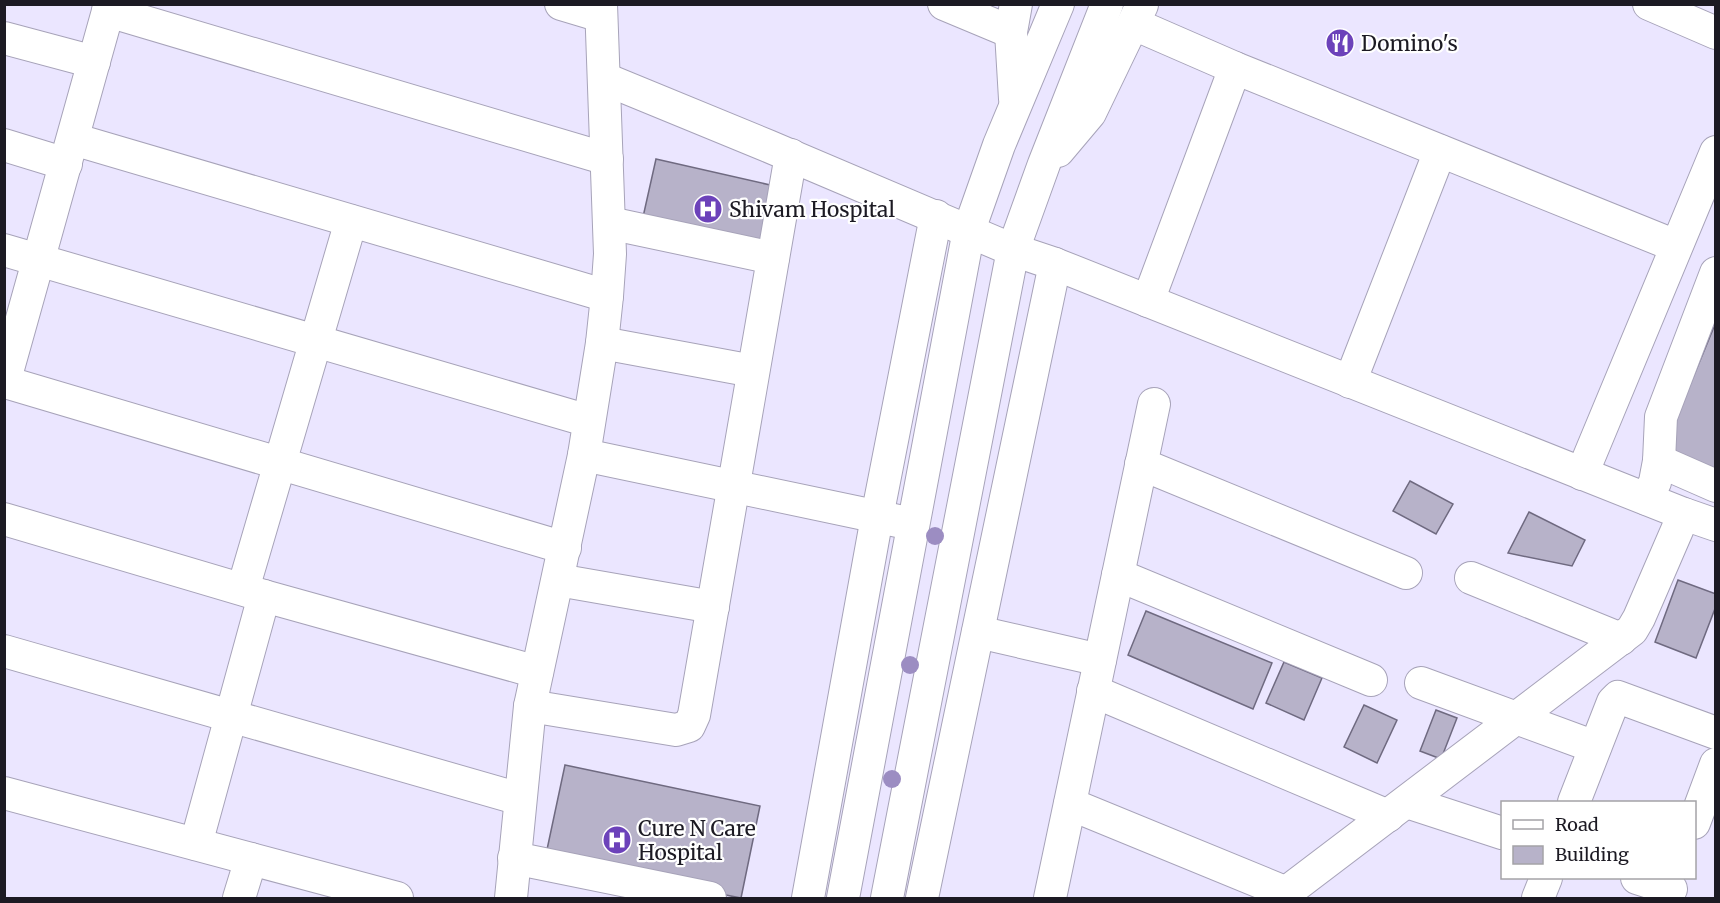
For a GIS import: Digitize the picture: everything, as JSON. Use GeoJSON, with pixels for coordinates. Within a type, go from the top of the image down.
{"type":"FeatureCollection","features":[{"type":"Feature","properties":{"kind":"street"},"geometry":{"type":"LineString","coordinates":[[511,898],[530,706],[584,455],[608,296],[610,254],[601,10],[561,4]]}},
{"type":"Feature","properties":{"kind":"street"},"geometry":{"type":"LineString","coordinates":[[944,4],[1014,18],[1015,106]]}},
{"type":"Feature","properties":{"kind":"street"},"geometry":{"type":"LineString","coordinates":[[843,898],[969,230],[999,145],[1058,4]]}},
{"type":"Feature","properties":{"kind":"street"},"geometry":{"type":"LineString","coordinates":[[887,898],[1013,250],[1107,4]]}},
{"type":"Feature","properties":{"kind":"street"},"geometry":{"type":"LineString","coordinates":[[1649,4],[1716,33]]}},
{"type":"Feature","properties":{"kind":"street"},"geometry":{"type":"LineString","coordinates":[[565,548],[281,463],[6,370],[40,259],[109,8],[607,159]]}},
{"type":"Feature","properties":{"kind":"street"},"geometry":{"type":"LineString","coordinates":[[1044,164],[1069,139],[1090,113],[1138,14],[1235,68],[1676,246]]}},
{"type":"Feature","properties":{"kind":"street"},"geometry":{"type":"LineString","coordinates":[[4,38],[94,62]]}},
{"type":"Feature","properties":{"kind":"street"},"geometry":{"type":"LineString","coordinates":[[1148,301],[1235,68]]}},
{"type":"Feature","properties":{"kind":"street"},"geometry":{"type":"LineString","coordinates":[[605,79],[791,155],[1013,250],[1055,264],[1716,525]]}},
{"type":"Feature","properties":{"kind":"street"},"geometry":{"type":"LineString","coordinates":[[4,145],[70,151],[351,220],[608,296]]}},
{"type":"Feature","properties":{"kind":"street"},"geometry":{"type":"LineString","coordinates":[[1350,382],[1440,151]]}},
{"type":"Feature","properties":{"kind":"street"},"geometry":{"type":"LineString","coordinates":[[1582,474],[1716,152]]}},
{"type":"Feature","properties":{"kind":"street"},"geometry":{"type":"LineString","coordinates":[[530,706],[676,729],[688,726],[694,715],[791,155]]}},
{"type":"Feature","properties":{"kind":"street"},"geometry":{"type":"LineString","coordinates":[[808,898],[877,517],[936,216]]}},
{"type":"Feature","properties":{"kind":"street"},"geometry":{"type":"LineString","coordinates":[[196,844],[231,716],[253,593],[281,463],[351,220]]}},
{"type":"Feature","properties":{"kind":"street"},"geometry":{"type":"LineString","coordinates":[[609,223],[773,258]]}},
{"type":"Feature","properties":{"kind":"street"},"geometry":{"type":"LineString","coordinates":[[4,250],[589,421]]}},
{"type":"Feature","properties":{"kind":"street"},"geometry":{"type":"LineString","coordinates":[[922,898],[1055,264]]}},
{"type":"Feature","properties":{"kind":"street"},"geometry":{"type":"LineString","coordinates":[[1647,499],[1655,482],[1659,461],[1661,417],[1716,273]]}},
{"type":"Feature","properties":{"kind":"street"},"geometry":{"type":"LineString","coordinates":[[602,343],[753,371]]}},
{"type":"Feature","properties":{"kind":"street"},"geometry":{"type":"LineString","coordinates":[[1050,898],[1154,404]]}},
{"type":"Feature","properties":{"kind":"street"},"geometry":{"type":"LineString","coordinates":[[584,455],[914,524]]}},
{"type":"Feature","properties":{"kind":"street"},"geometry":{"type":"LineString","coordinates":[[1659,461],[1716,486]]}},
{"type":"Feature","properties":{"kind":"street"},"geometry":{"type":"LineString","coordinates":[[1141,464],[1406,573]]}},
{"type":"Feature","properties":{"kind":"street"},"geometry":{"type":"LineString","coordinates":[[1070,804],[1283,896],[1632,630],[1684,514]]}},
{"type":"Feature","properties":{"kind":"street"},"geometry":{"type":"LineString","coordinates":[[4,519],[253,593],[537,672]]}},
{"type":"Feature","properties":{"kind":"street"},"geometry":{"type":"LineString","coordinates":[[1118,575],[1371,680]]}},
{"type":"Feature","properties":{"kind":"street"},"geometry":{"type":"LineString","coordinates":[[1471,578],[1621,639]]}},
{"type":"Feature","properties":{"kind":"street"},"geometry":{"type":"LineString","coordinates":[[558,580],[713,607]]}},
{"type":"Feature","properties":{"kind":"street"},"geometry":{"type":"LineString","coordinates":[[978,632],[1100,660]]}},
{"type":"Feature","properties":{"kind":"street"},"geometry":{"type":"LineString","coordinates":[[4,651],[520,799]]}},
{"type":"Feature","properties":{"kind":"street"},"geometry":{"type":"LineString","coordinates":[[1421,683],[1595,747]]}},
{"type":"Feature","properties":{"kind":"street"},"geometry":{"type":"LineString","coordinates":[[1093,691],[1397,809],[1501,833]]}},
{"type":"Feature","properties":{"kind":"street"},"geometry":{"type":"LineString","coordinates":[[1574,801],[1613,702],[1618,697],[1716,733]]}},
{"type":"Feature","properties":{"kind":"street"},"geometry":{"type":"LineString","coordinates":[[1696,819],[1716,764]]}},
{"type":"Feature","properties":{"kind":"street"},"geometry":{"type":"LineString","coordinates":[[4,793],[397,898]]}},
{"type":"Feature","properties":{"kind":"street"},"geometry":{"type":"LineString","coordinates":[[514,858],[710,898]]}},
{"type":"Feature","properties":{"kind":"street"},"geometry":{"type":"LineString","coordinates":[[239,898],[251,859]]}},
{"type":"Feature","properties":{"kind":"street"},"geometry":{"type":"LineString","coordinates":[[1538,898],[1546,879]]}},
{"type":"Feature","properties":{"kind":"street"},"geometry":{"type":"LineString","coordinates":[[1640,879],[1671,888]]}},
{"type":"Feature","properties":{"kind":"building"},"geometry":{"type":"Polygon","coordinates":[[[656,159],[779,187],[766,245],[643,217],[656,159]]]}},
{"type":"Feature","properties":{"kind":"building"},"geometry":{"type":"Polygon","coordinates":[[[1716,322],[1716,472],[1663,450],[1716,322]]]}},
{"type":"Feature","properties":{"kind":"building"},"geometry":{"type":"Polygon","coordinates":[[[1410,481],[1453,504],[1436,534],[1393,511],[1410,481]]]}},
{"type":"Feature","properties":{"kind":"building"},"geometry":{"type":"Polygon","coordinates":[[[1529,512],[1585,540],[1572,566],[1508,553],[1529,512]]]}},
{"type":"Feature","properties":{"kind":"building"},"geometry":{"type":"Polygon","coordinates":[[[1678,580],[1716,594],[1716,606],[1696,658],[1655,642],[1678,580]]]}},
{"type":"Feature","properties":{"kind":"building"},"geometry":{"type":"Polygon","coordinates":[[[1146,611],[1272,663],[1253,709],[1128,655],[1146,611]]]}},
{"type":"Feature","properties":{"kind":"building"},"geometry":{"type":"Polygon","coordinates":[[[1284,662],[1322,678],[1304,720],[1266,703],[1284,662]]]}},
{"type":"Feature","properties":{"kind":"building"},"geometry":{"type":"Polygon","coordinates":[[[1364,705],[1397,720],[1377,763],[1344,747],[1364,705]]]}},
{"type":"Feature","properties":{"kind":"building"},"geometry":{"type":"Polygon","coordinates":[[[1436,710],[1457,718],[1441,759],[1420,751],[1436,710]]]}},
{"type":"Feature","properties":{"kind":"building"},"geometry":{"type":"Polygon","coordinates":[[[565,765],[760,806],[741,898],[545,859],[565,765]]]}},
{"type":"Feature","properties":{"kind":"place","name":"Domino's"},"geometry":{"type":"Point","coordinates":[1340,43]}},
{"type":"Feature","properties":{"kind":"place","name":"Shivam Hospital"},"geometry":{"type":"Point","coordinates":[708,209]}},
{"type":"Feature","properties":{"kind":"place","name":"Cure N Care Hospital"},"geometry":{"type":"Point","coordinates":[617,840]}}]}
